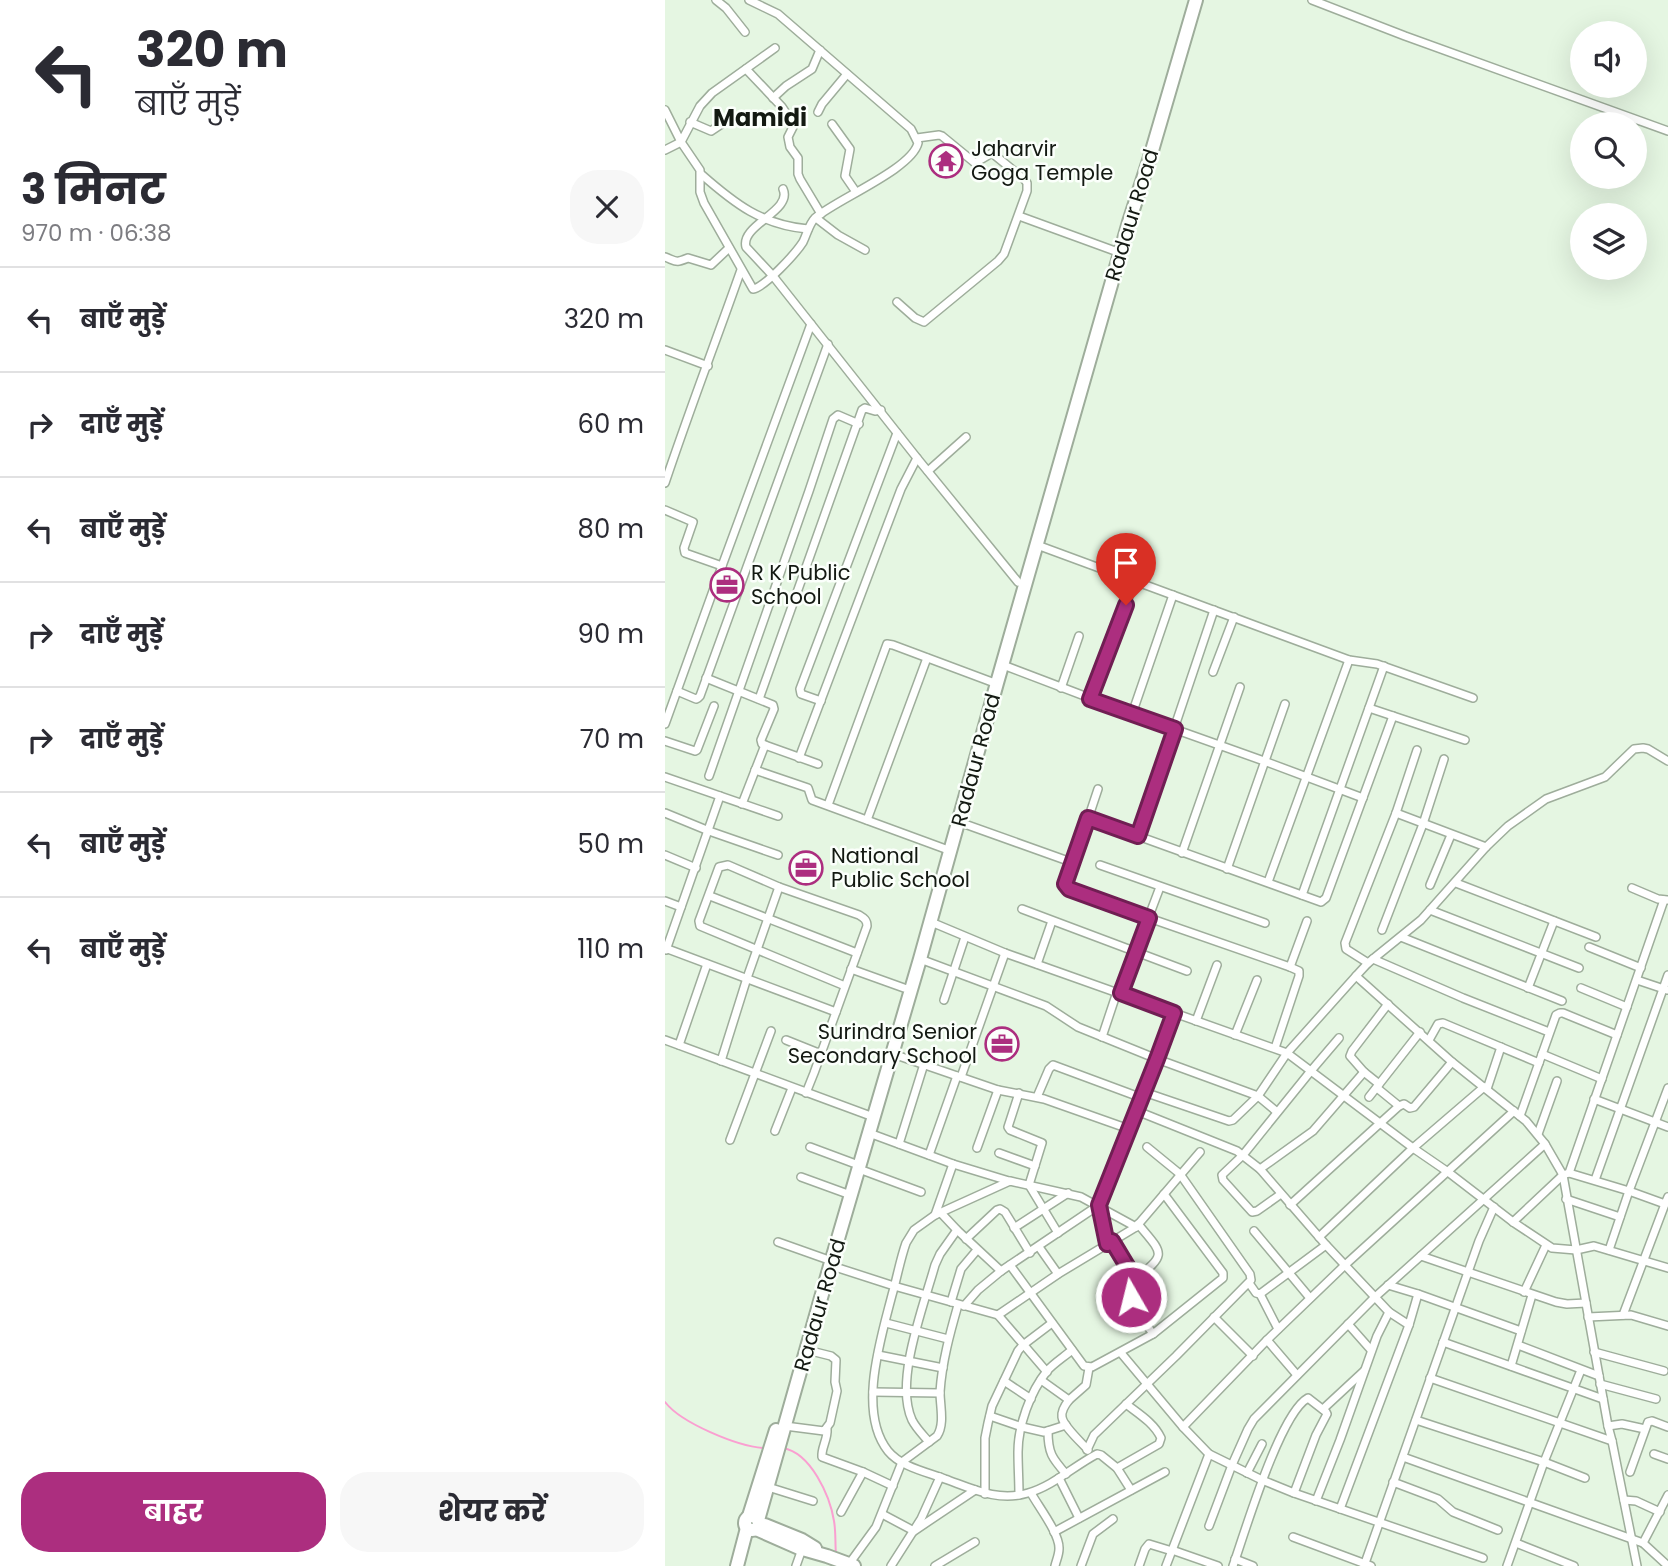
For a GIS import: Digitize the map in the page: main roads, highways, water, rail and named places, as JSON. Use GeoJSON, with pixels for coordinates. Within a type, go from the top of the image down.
{"type":"FeatureCollection","features":[{"type":"Feature","properties":{"kind":"main road","name":"Radaur Road"},"geometry":{"type":"LineString","coordinates":[[777,1439],[785,1426],[807,1350],[845,1193],[869,1133],[893,1055],[1018,582],[1189,0]]}},
{"type":"Feature","properties":{"kind":"main road","name":"Radaur Road"},"geometry":{"type":"LineString","coordinates":[[754,1524],[904,988],[947,850],[959,822],[1129,222],[1196,0]]}},
{"type":"Feature","properties":{"kind":"main road","name":"Radaur Road"},"geometry":{"type":"LineString","coordinates":[[754,1524],[768,1487],[773,1456]]}},
{"type":"Feature","properties":{"kind":"main road"},"geometry":{"type":"LineString","coordinates":[[754,1524],[825,1561],[848,1564]]}},
{"type":"Feature","properties":{"kind":"main road"},"geometry":{"type":"LineString","coordinates":[[754,1524],[802,1540],[825,1561]]}},
{"type":"Feature","properties":{"kind":"main road"},"geometry":{"type":"LineString","coordinates":[[737,1566],[754,1524]]}},
{"type":"Feature","properties":{"kind":"main road"},"geometry":{"type":"LineString","coordinates":[[744,1566],[754,1524]]}},
{"type":"Feature","properties":{"kind":"waterway"},"geometry":{"type":"LineString","coordinates":[[665,1402],[683,1418],[710,1432],[739,1443],[763,1448]]}},
{"type":"Feature","properties":{"kind":"waterway"},"geometry":{"type":"LineString","coordinates":[[783,1448],[802,1458],[818,1477],[834,1521],[836,1554]]}},
{"type":"Feature","properties":{"kind":"place","name":"Jaharvir Goga Temple"},"geometry":{"type":"Point","coordinates":[946,161]}},
{"type":"Feature","properties":{"kind":"place","name":"R K Public School"},"geometry":{"type":"Point","coordinates":[727,585]}},
{"type":"Feature","properties":{"kind":"place","name":"National Public School"},"geometry":{"type":"Point","coordinates":[806,868]}},
{"type":"Feature","properties":{"kind":"place","name":"Surindra Senior Secondary School"},"geometry":{"type":"Point","coordinates":[1002,1044]}},
{"type":"Feature","properties":{"kind":"district","name":"Mamidi"},"geometry":{"type":"Point","coordinates":[760,118]}}]}
